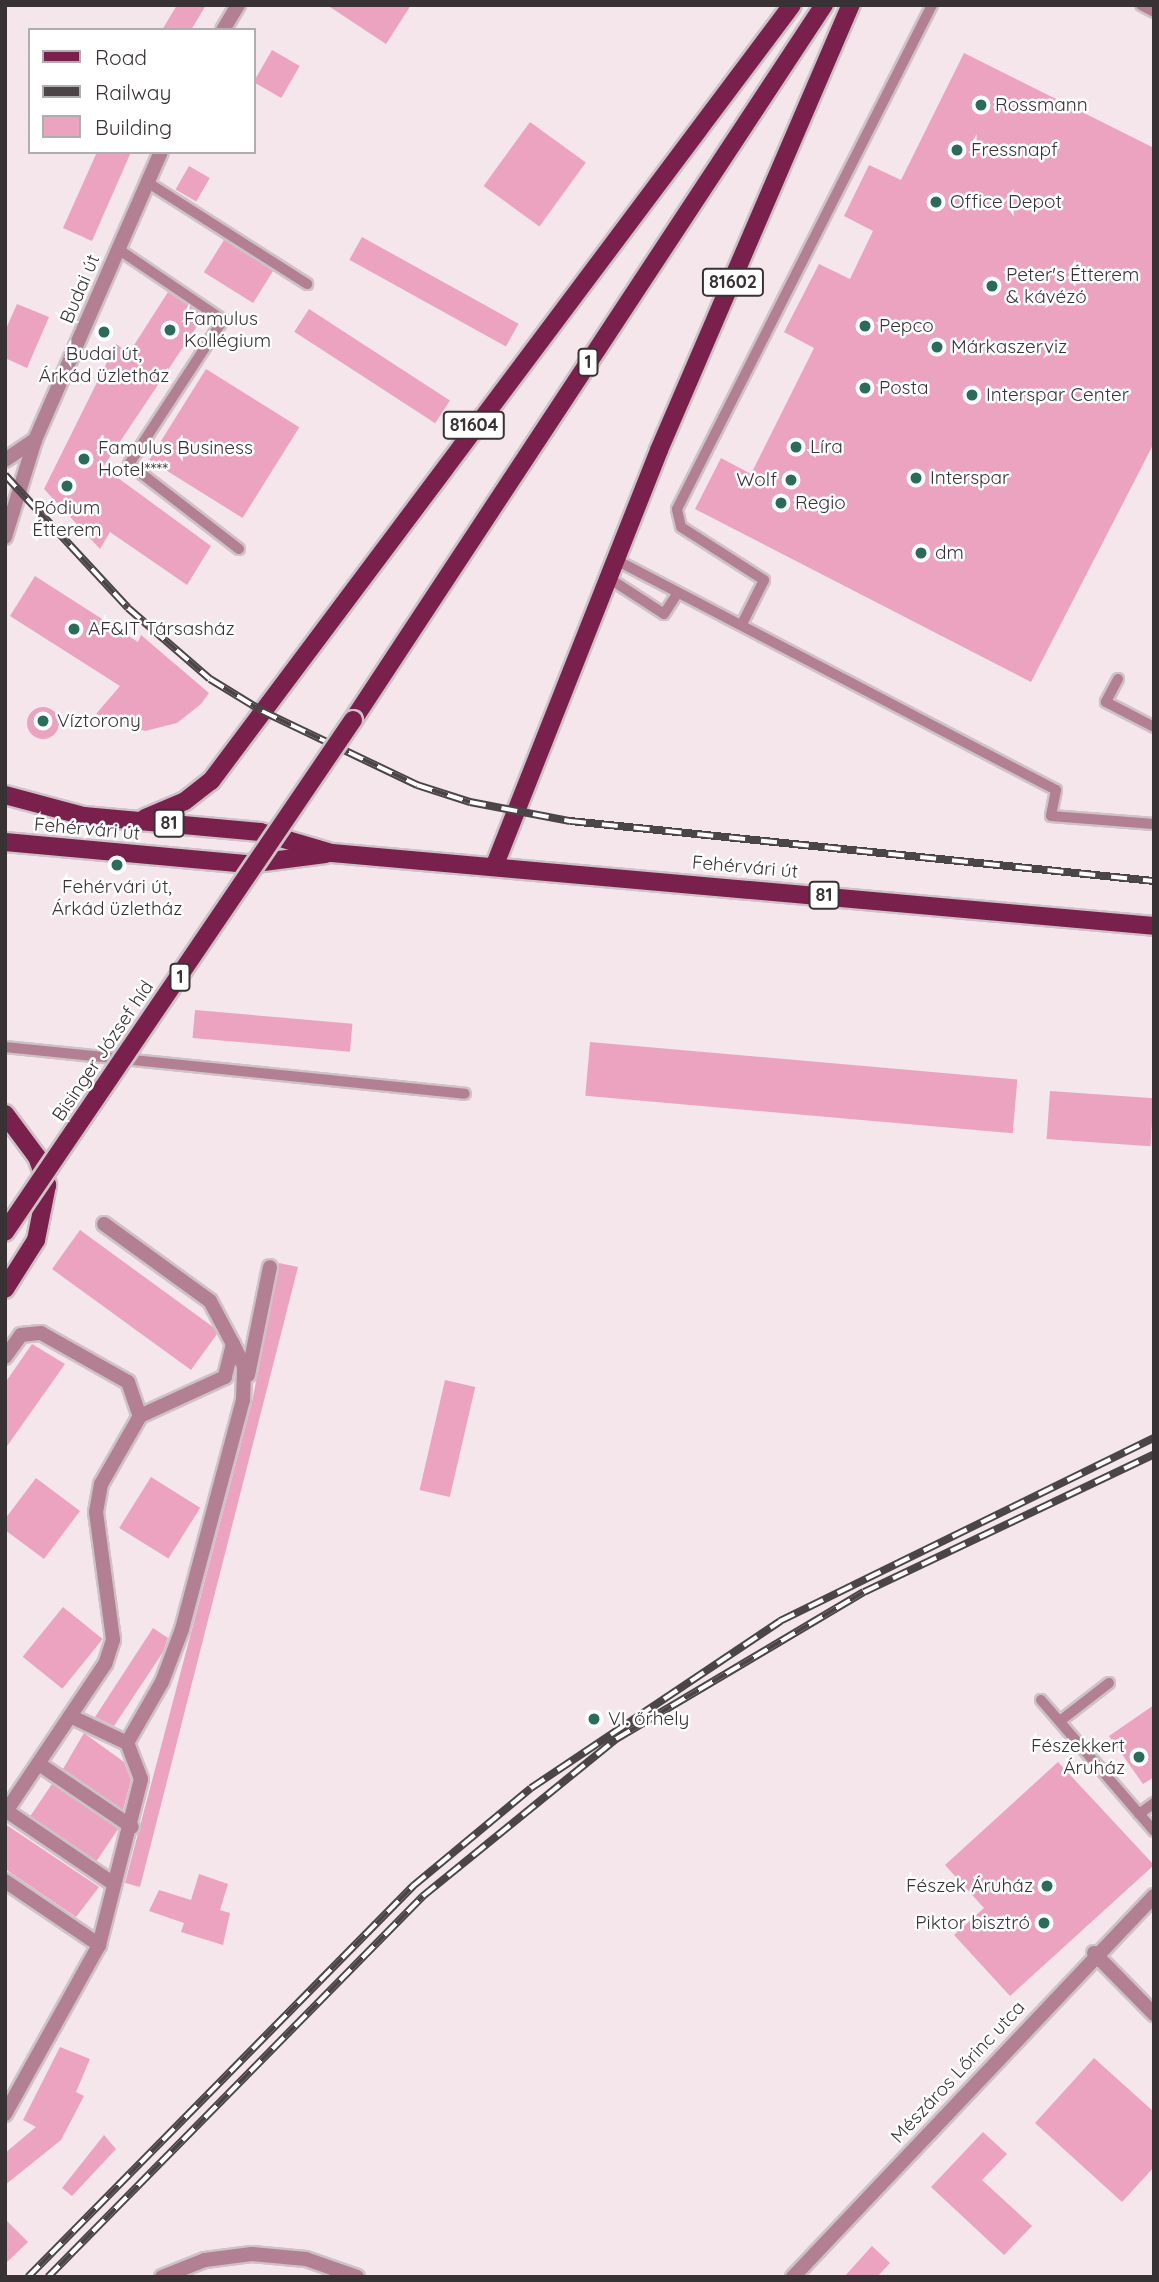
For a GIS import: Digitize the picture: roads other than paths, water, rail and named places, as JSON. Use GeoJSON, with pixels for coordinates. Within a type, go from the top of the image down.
{"type":"FeatureCollection","features":[{"type":"Feature","properties":{"kind":"main road","name":"81604"},"geometry":{"type":"LineString","coordinates":[[138,820],[185,801],[211,781],[792,5]]}},
{"type":"Feature","properties":{"kind":"main road","name":"Bisinger József híd"},"geometry":{"type":"LineString","coordinates":[[5,1232],[353,720],[824,5]]}},
{"type":"Feature","properties":{"kind":"main road","name":"81602"},"geometry":{"type":"LineString","coordinates":[[494,867],[618,561],[659,450],[851,5]]}},
{"type":"Feature","properties":{"kind":"main road","name":"Fehérvári út"},"geometry":{"type":"LineString","coordinates":[[5,795],[84,816],[260,832],[331,853],[1154,926]]}},
{"type":"Feature","properties":{"kind":"main road","name":"Fehérvári út"},"geometry":{"type":"LineString","coordinates":[[5,842],[248,864],[331,853]]}},
{"type":"Feature","properties":{"kind":"main road"},"geometry":{"type":"LineString","coordinates":[[5,1114],[37,1157],[47,1185],[36,1241],[5,1289]]}},
{"type":"Feature","properties":{"kind":"street"},"geometry":{"type":"LineString","coordinates":[[224,28],[238,5]]}},
{"type":"Feature","properties":{"kind":"street","name":"Budai út"},"geometry":{"type":"LineString","coordinates":[[5,537],[35,440],[160,154]]}},
{"type":"Feature","properties":{"kind":"street"},"geometry":{"type":"LineString","coordinates":[[5,460],[35,440]]}},
{"type":"Feature","properties":{"kind":"street"},"geometry":{"type":"LineString","coordinates":[[5,500],[20,493]]}},
{"type":"Feature","properties":{"kind":"street"},"geometry":{"type":"LineString","coordinates":[[104,1224],[209,1301],[244,1366],[243,1400]]}},
{"type":"Feature","properties":{"kind":"street"},"geometry":{"type":"LineString","coordinates":[[127,1743],[162,1682],[182,1629],[243,1400],[270,1267]]}},
{"type":"Feature","properties":{"kind":"street"},"geometry":{"type":"LineString","coordinates":[[5,1357],[20,1335],[41,1333],[128,1382],[140,1416]]}},
{"type":"Feature","properties":{"kind":"street"},"geometry":{"type":"LineString","coordinates":[[114,1884],[6,1813],[70,1716],[113,1640],[96,1512],[100,1484],[140,1416],[225,1377],[233,1344]]}},
{"type":"Feature","properties":{"kind":"street"},"geometry":{"type":"LineString","coordinates":[[5,2114],[99,1945],[132,1826],[141,1779],[127,1743],[70,1716]]}},
{"type":"Feature","properties":{"kind":"street"},"geometry":{"type":"LineString","coordinates":[[39,1764],[132,1826]]}},
{"type":"Feature","properties":{"kind":"street"},"geometry":{"type":"LineString","coordinates":[[5,1881],[99,1945]]}},
{"type":"Feature","properties":{"kind":"street","name":"Mészáros Lőrinc utca"},"geometry":{"type":"LineString","coordinates":[[793,2277],[1094,1953],[1154,1896]]}},
{"type":"Feature","properties":{"kind":"street"},"geometry":{"type":"LineString","coordinates":[[1094,1953],[1154,2014]]}},
{"type":"Feature","properties":{"kind":"street"},"geometry":{"type":"LineString","coordinates":[[162,2277],[205,2260],[252,2254],[306,2259],[357,2277]]}},
{"type":"Feature","properties":{"kind":"lane"},"geometry":{"type":"LineString","coordinates":[[742,624],[764,580],[681,527],[677,509],[932,5]]}},
{"type":"Feature","properties":{"kind":"lane"},"geometry":{"type":"LineString","coordinates":[[1141,5],[1154,12]]}},
{"type":"Feature","properties":{"kind":"lane"},"geometry":{"type":"LineString","coordinates":[[147,182],[307,284]]}},
{"type":"Feature","properties":{"kind":"lane"},"geometry":{"type":"LineString","coordinates":[[118,249],[223,320],[129,464],[239,549]]}},
{"type":"Feature","properties":{"kind":"lane"},"geometry":{"type":"LineString","coordinates":[[618,561],[1056,790],[1051,816],[1154,824]]}},
{"type":"Feature","properties":{"kind":"lane"},"geometry":{"type":"LineString","coordinates":[[610,579],[664,614],[677,594]]}},
{"type":"Feature","properties":{"kind":"lane"},"geometry":{"type":"LineString","coordinates":[[1118,678],[1106,702],[1154,727]]}},
{"type":"Feature","properties":{"kind":"lane"},"geometry":{"type":"LineString","coordinates":[[5,1047],[465,1094]]}},
{"type":"Feature","properties":{"kind":"lane"},"geometry":{"type":"LineString","coordinates":[[1060,1721],[1109,1683]]}},
{"type":"Feature","properties":{"kind":"lane"},"geometry":{"type":"LineString","coordinates":[[1041,1700],[1154,1831]]}},
{"type":"Feature","properties":{"kind":"lane"},"geometry":{"type":"LineString","coordinates":[[1139,1814],[1154,1803]]}},
{"type":"Feature","properties":{"kind":"railway"},"geometry":{"type":"LineString","coordinates":[[5,475],[128,608],[210,679],[262,711],[417,785],[470,802],[570,821],[1154,881]]}},
{"type":"Feature","properties":{"kind":"railway"},"geometry":{"type":"LineString","coordinates":[[28,2277],[413,1886],[531,1788],[780,1621],[1154,1438]]}},
{"type":"Feature","properties":{"kind":"railway"},"geometry":{"type":"LineString","coordinates":[[48,2277],[423,1896],[616,1739],[864,1592],[1154,1454]]}},
{"type":"Feature","properties":{"kind":"place","name":"Rossmann"},"geometry":{"type":"Point","coordinates":[981,105]}},
{"type":"Feature","properties":{"kind":"place","name":"Fressnapf"},"geometry":{"type":"Point","coordinates":[957,150]}},
{"type":"Feature","properties":{"kind":"place","name":"Office Depot"},"geometry":{"type":"Point","coordinates":[936,202]}},
{"type":"Feature","properties":{"kind":"place","name":"Peter's Étterem & kávézó"},"geometry":{"type":"Point","coordinates":[992,286]}},
{"type":"Feature","properties":{"kind":"place","name":"Pepco"},"geometry":{"type":"Point","coordinates":[865,326]}},
{"type":"Feature","properties":{"kind":"place","name":"Famulus Kollégium"},"geometry":{"type":"Point","coordinates":[170,330]}},
{"type":"Feature","properties":{"kind":"place","name":"Budai út, Árkád üzletház"},"geometry":{"type":"Point","coordinates":[104,332]}},
{"type":"Feature","properties":{"kind":"place","name":"Márkaszerviz"},"geometry":{"type":"Point","coordinates":[937,347]}},
{"type":"Feature","properties":{"kind":"place","name":"Posta"},"geometry":{"type":"Point","coordinates":[865,388]}},
{"type":"Feature","properties":{"kind":"place","name":"Interspar Center"},"geometry":{"type":"Point","coordinates":[972,395]}},
{"type":"Feature","properties":{"kind":"place","name":"Líra"},"geometry":{"type":"Point","coordinates":[796,447]}},
{"type":"Feature","properties":{"kind":"place","name":"Famulus Business Hotel****"},"geometry":{"type":"Point","coordinates":[84,459]}},
{"type":"Feature","properties":{"kind":"place","name":"Interspar"},"geometry":{"type":"Point","coordinates":[916,478]}},
{"type":"Feature","properties":{"kind":"place","name":"Wolf"},"geometry":{"type":"Point","coordinates":[791,480]}},
{"type":"Feature","properties":{"kind":"place","name":"Pódium Étterem"},"geometry":{"type":"Point","coordinates":[67,486]}},
{"type":"Feature","properties":{"kind":"place","name":"Regio"},"geometry":{"type":"Point","coordinates":[781,503]}},
{"type":"Feature","properties":{"kind":"place","name":"dm"},"geometry":{"type":"Point","coordinates":[921,553]}},
{"type":"Feature","properties":{"kind":"place","name":"AF&IT Társasház"},"geometry":{"type":"Point","coordinates":[74,629]}},
{"type":"Feature","properties":{"kind":"place","name":"Víztorony"},"geometry":{"type":"Point","coordinates":[43,721]}},
{"type":"Feature","properties":{"kind":"place","name":"Fehérvári út, Árkád üzletház"},"geometry":{"type":"Point","coordinates":[117,865]}},
{"type":"Feature","properties":{"kind":"place","name":"VI. őrhely"},"geometry":{"type":"Point","coordinates":[594,1719]}},
{"type":"Feature","properties":{"kind":"place","name":"Fészekkert Áruház"},"geometry":{"type":"Point","coordinates":[1139,1757]}},
{"type":"Feature","properties":{"kind":"place","name":"Fészek Áruház"},"geometry":{"type":"Point","coordinates":[1047,1886]}},
{"type":"Feature","properties":{"kind":"place","name":"Piktor bisztró"},"geometry":{"type":"Point","coordinates":[1044,1923]}}]}
